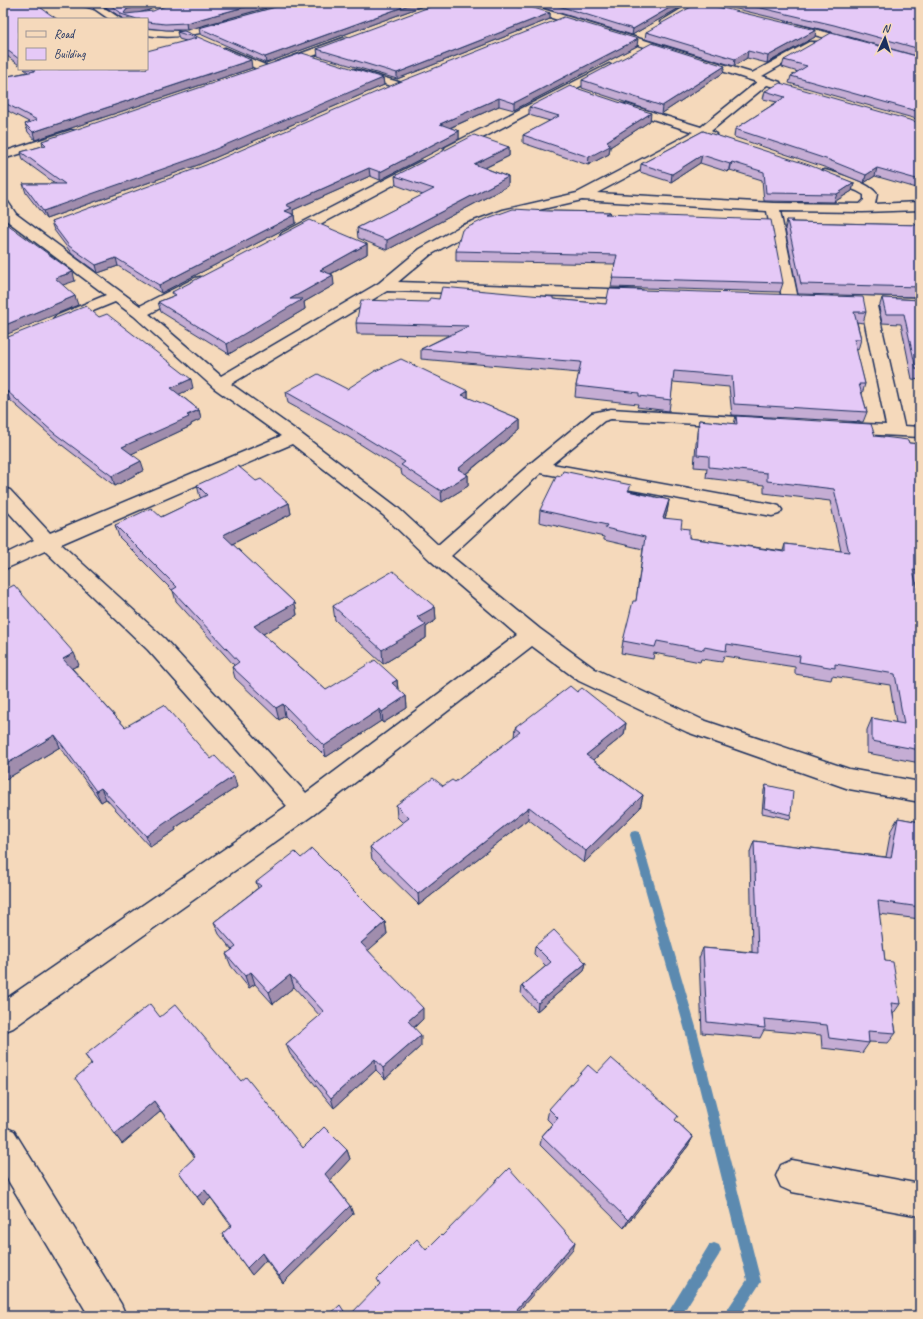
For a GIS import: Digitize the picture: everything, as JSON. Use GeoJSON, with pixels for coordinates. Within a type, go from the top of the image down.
{"type":"FeatureCollection","features":[{"type":"Feature","properties":{"kind":"street"},"geometry":{"type":"LineString","coordinates":[[91,3],[114,18]]}},
{"type":"Feature","properties":{"kind":"street"},"geometry":{"type":"LineString","coordinates":[[513,3],[536,5],[565,18],[786,87]]}},
{"type":"Feature","properties":{"kind":"street"},"geometry":{"type":"LineString","coordinates":[[658,25],[700,4]]}},
{"type":"Feature","properties":{"kind":"street"},"geometry":{"type":"LineString","coordinates":[[543,27],[565,18]]}},
{"type":"Feature","properties":{"kind":"street"},"geometry":{"type":"LineString","coordinates":[[148,32],[166,35],[187,34],[239,19]]}},
{"type":"Feature","properties":{"kind":"street"},"geometry":{"type":"LineString","coordinates":[[778,23],[864,45]]}},
{"type":"Feature","properties":{"kind":"street"},"geometry":{"type":"LineString","coordinates":[[633,40],[646,32]]}},
{"type":"Feature","properties":{"kind":"street"},"geometry":{"type":"LineString","coordinates":[[187,34],[201,41]]}},
{"type":"Feature","properties":{"kind":"street"},"geometry":{"type":"LineString","coordinates":[[220,384],[384,286],[426,252],[466,229],[508,212],[581,196],[702,132],[759,79],[828,35]]}},
{"type":"Feature","properties":{"kind":"street"},"geometry":{"type":"LineString","coordinates":[[251,74],[355,37]]}},
{"type":"Feature","properties":{"kind":"street"},"geometry":{"type":"LineString","coordinates":[[637,52],[651,45]]}},
{"type":"Feature","properties":{"kind":"street"},"geometry":{"type":"LineString","coordinates":[[216,47],[266,69]]}},
{"type":"Feature","properties":{"kind":"street"},"geometry":{"type":"LineString","coordinates":[[303,56],[318,61]]}},
{"type":"Feature","properties":{"kind":"street"},"geometry":{"type":"LineString","coordinates":[[279,240],[623,60]]}},
{"type":"Feature","properties":{"kind":"street"},"geometry":{"type":"LineString","coordinates":[[347,70],[402,84],[384,91]]}},
{"type":"Feature","properties":{"kind":"street"},"geometry":{"type":"LineString","coordinates":[[568,88],[583,93]]}},
{"type":"Feature","properties":{"kind":"street"},"geometry":{"type":"LineString","coordinates":[[613,103],[724,139]]}},
{"type":"Feature","properties":{"kind":"street"},"geometry":{"type":"LineString","coordinates":[[4,141],[4,159],[79,131]]}},
{"type":"Feature","properties":{"kind":"street"},"geometry":{"type":"LineString","coordinates":[[812,169],[862,188],[871,194],[870,201],[863,208]]}},
{"type":"Feature","properties":{"kind":"street"},"geometry":{"type":"LineString","coordinates":[[581,196],[773,207],[863,208],[920,206]]}},
{"type":"Feature","properties":{"kind":"street"},"geometry":{"type":"LineString","coordinates":[[3,205],[11,217],[139,313],[220,384],[294,437],[390,511],[438,556],[532,635],[587,675],[695,726],[849,779],[920,792]]}},
{"type":"Feature","properties":{"kind":"street"},"geometry":{"type":"LineString","coordinates":[[773,207],[790,299]]}},
{"type":"Feature","properties":{"kind":"street"},"geometry":{"type":"LineString","coordinates":[[30,232],[45,226]]}},
{"type":"Feature","properties":{"kind":"street"},"geometry":{"type":"LineString","coordinates":[[139,313],[209,276]]}},
{"type":"Feature","properties":{"kind":"street"},"geometry":{"type":"LineString","coordinates":[[384,286],[654,294]]}},
{"type":"Feature","properties":{"kind":"street"},"geometry":{"type":"LineString","coordinates":[[47,325],[116,296]]}},
{"type":"Feature","properties":{"kind":"street"},"geometry":{"type":"LineString","coordinates":[[774,298],[805,299]]}},
{"type":"Feature","properties":{"kind":"street"},"geometry":{"type":"LineString","coordinates":[[821,300],[920,303]]}},
{"type":"Feature","properties":{"kind":"street"},"geometry":{"type":"LineString","coordinates":[[868,301],[896,431]]}},
{"type":"Feature","properties":{"kind":"street"},"geometry":{"type":"LineString","coordinates":[[438,556],[537,467],[587,424],[598,417],[610,414],[778,424]]}},
{"type":"Feature","properties":{"kind":"street"},"geometry":{"type":"LineString","coordinates":[[825,427],[920,432]]}},
{"type":"Feature","properties":{"kind":"street"},"geometry":{"type":"LineString","coordinates":[[3,563],[47,542],[294,437]]}},
{"type":"Feature","properties":{"kind":"street"},"geometry":{"type":"LineString","coordinates":[[537,467],[772,510]]}},
{"type":"Feature","properties":{"kind":"street"},"geometry":{"type":"LineString","coordinates":[[3,494],[47,542],[156,644],[304,808]]}},
{"type":"Feature","properties":{"kind":"street"},"geometry":{"type":"LineString","coordinates":[[3,1018],[304,808],[532,635]]}},
{"type":"Feature","properties":{"kind":"street"},"geometry":{"type":"LineString","coordinates":[[3,1142],[109,1316]]}},
{"type":"Feature","properties":{"kind":"street"},"geometry":{"type":"LineString","coordinates":[[792,1176],[920,1200]]}},
{"type":"Feature","properties":{"kind":"building"},"geometry":{"type":"Polygon","coordinates":[[[3,3],[34,3],[56,18],[18,18],[18,58],[3,47],[3,3]]]}},
{"type":"Feature","properties":{"kind":"building"},"geometry":{"type":"Polygon","coordinates":[[[107,3],[149,3],[127,9],[124,13],[126,14],[153,11],[169,3],[259,3],[186,23],[165,24],[148,22],[148,18],[134,18],[121,14],[107,3]]]}},
{"type":"Feature","properties":{"kind":"building"},"geometry":{"type":"Polygon","coordinates":[[[286,3],[414,3],[265,57],[199,28],[286,3]]]}},
{"type":"Feature","properties":{"kind":"building"},"geometry":{"type":"Polygon","coordinates":[[[440,3],[505,3],[519,7],[524,5],[550,13],[397,73],[317,49],[440,3]]]}},
{"type":"Feature","properties":{"kind":"building"},"geometry":{"type":"Polygon","coordinates":[[[549,3],[678,3],[633,29],[549,3]]]}},
{"type":"Feature","properties":{"kind":"building"},"geometry":{"type":"Polygon","coordinates":[[[698,3],[816,30],[768,56],[748,51],[735,59],[646,32],[698,3]]]}},
{"type":"Feature","properties":{"kind":"building"},"geometry":{"type":"Polygon","coordinates":[[[740,3],[905,3],[920,6],[920,49],[834,25],[740,3]]]}},
{"type":"Feature","properties":{"kind":"building"},"geometry":{"type":"Polygon","coordinates":[[[564,17],[638,39],[514,103],[499,98],[440,124],[459,131],[380,172],[369,168],[286,205],[292,208],[285,211],[295,215],[159,285],[116,258],[96,265],[69,246],[51,222],[206,165],[402,81],[564,17]]]}},
{"type":"Feature","properties":{"kind":"building"},"geometry":{"type":"Polygon","coordinates":[[[184,31],[251,60],[33,132],[25,124],[37,120],[3,101],[3,77],[35,71],[34,70],[148,70],[148,51],[197,38],[177,32],[184,31]]]}},
{"type":"Feature","properties":{"kind":"building"},"geometry":{"type":"Polygon","coordinates":[[[831,33],[920,57],[920,112],[791,76],[807,66],[784,60],[831,33]]]}},
{"type":"Feature","properties":{"kind":"building"},"geometry":{"type":"Polygon","coordinates":[[[652,43],[725,66],[662,106],[582,80],[652,43]]]}},
{"type":"Feature","properties":{"kind":"building"},"geometry":{"type":"Polygon","coordinates":[[[302,53],[383,78],[197,157],[43,211],[23,184],[65,184],[21,152],[46,145],[42,141],[302,53]]]}},
{"type":"Feature","properties":{"kind":"building"},"geometry":{"type":"Polygon","coordinates":[[[780,83],[920,123],[920,180],[877,168],[866,175],[829,160],[735,129],[785,97],[765,91],[780,83]]]}},
{"type":"Feature","properties":{"kind":"building"},"geometry":{"type":"Polygon","coordinates":[[[570,86],[651,113],[607,141],[610,146],[589,157],[523,135],[559,116],[529,107],[570,86]]]}},
{"type":"Feature","properties":{"kind":"building"},"geometry":{"type":"Polygon","coordinates":[[[703,131],[809,165],[854,183],[837,194],[766,193],[764,172],[732,162],[730,164],[702,155],[672,174],[641,164],[703,131]]]}},
{"type":"Feature","properties":{"kind":"building"},"geometry":{"type":"Polygon","coordinates":[[[474,135],[509,147],[474,164],[508,177],[387,240],[357,228],[434,189],[395,176],[474,135]]]}},
{"type":"Feature","properties":{"kind":"building"},"geometry":{"type":"Polygon","coordinates":[[[513,209],[771,220],[783,283],[612,278],[617,255],[456,251],[462,230],[485,219],[513,209]]]}},
{"type":"Feature","properties":{"kind":"building"},"geometry":{"type":"Polygon","coordinates":[[[310,220],[367,244],[320,270],[333,275],[290,299],[303,299],[227,344],[158,302],[176,295],[172,292],[310,220]]]}},
{"type":"Feature","properties":{"kind":"building"},"geometry":{"type":"Polygon","coordinates":[[[787,220],[794,220],[791,222],[920,225],[920,287],[801,284],[787,220]]]}},
{"type":"Feature","properties":{"kind":"building"},"geometry":{"type":"Polygon","coordinates":[[[3,221],[73,272],[55,278],[75,296],[3,326],[3,221]]]}},
{"type":"Feature","properties":{"kind":"building"},"geometry":{"type":"Polygon","coordinates":[[[442,287],[553,297],[553,299],[606,304],[609,289],[863,297],[866,312],[854,312],[861,339],[854,339],[865,384],[859,384],[867,412],[734,404],[732,376],[674,371],[671,400],[639,396],[639,393],[576,386],[581,362],[421,349],[469,326],[356,323],[361,300],[428,302],[430,298],[439,299],[442,287]]]}},
{"type":"Feature","properties":{"kind":"building"},"geometry":{"type":"Polygon","coordinates":[[[882,298],[920,300],[920,370],[916,369],[904,314],[886,314],[882,298]]]}},
{"type":"Feature","properties":{"kind":"building"},"geometry":{"type":"Polygon","coordinates":[[[86,306],[99,317],[107,314],[191,379],[171,388],[199,410],[187,415],[189,417],[122,447],[141,461],[112,476],[54,433],[7,391],[3,392],[3,339],[86,306]]]}},
{"type":"Feature","properties":{"kind":"building"},"geometry":{"type":"Polygon","coordinates":[[[401,359],[468,391],[462,395],[520,419],[458,469],[468,475],[441,491],[401,465],[405,462],[348,427],[286,392],[318,374],[347,389],[375,371],[401,359]]]}},
{"type":"Feature","properties":{"kind":"building"},"geometry":{"type":"Polygon","coordinates":[[[736,416],[871,424],[875,436],[908,440],[909,443],[920,444],[920,571],[913,570],[920,600],[920,750],[872,741],[872,718],[904,724],[895,674],[835,664],[835,668],[799,662],[800,656],[727,644],[726,651],[704,647],[704,650],[657,641],[655,647],[623,641],[633,601],[636,601],[645,537],[605,528],[607,525],[540,510],[557,475],[561,476],[563,471],[631,485],[628,491],[669,500],[663,518],[682,520],[681,528],[689,529],[689,538],[785,552],[785,544],[849,552],[834,489],[767,481],[767,473],[709,467],[709,456],[697,455],[699,420],[737,424],[736,416]]]}},
{"type":"Feature","properties":{"kind":"building"},"geometry":{"type":"Polygon","coordinates":[[[238,466],[256,481],[261,479],[289,503],[223,535],[295,603],[254,626],[326,690],[375,660],[397,680],[392,683],[406,696],[382,712],[380,709],[324,746],[283,704],[276,708],[232,667],[239,662],[172,590],[177,587],[115,525],[151,508],[161,517],[207,495],[197,485],[238,466]]]}},
{"type":"Feature","properties":{"kind":"building"},"geometry":{"type":"Polygon","coordinates":[[[393,571],[435,607],[417,617],[426,625],[382,650],[333,606],[393,571]]]}},
{"type":"Feature","properties":{"kind":"building"},"geometry":{"type":"Polygon","coordinates":[[[14,585],[74,653],[63,659],[125,727],[164,705],[211,759],[215,756],[234,776],[146,836],[101,788],[96,791],[55,735],[3,766],[3,591],[14,585]]]}},
{"type":"Feature","properties":{"kind":"building"},"geometry":{"type":"Polygon","coordinates":[[[570,686],[577,692],[582,688],[626,723],[586,755],[643,795],[586,851],[529,807],[418,894],[370,847],[409,818],[396,805],[433,778],[443,786],[452,780],[455,782],[520,732],[515,728],[570,686]]]}},
{"type":"Feature","properties":{"kind":"building"},"geometry":{"type":"Polygon","coordinates":[[[766,785],[793,791],[791,815],[764,808],[766,785]]]}},
{"type":"Feature","properties":{"kind":"building"},"geometry":{"type":"Polygon","coordinates":[[[898,818],[920,822],[920,907],[878,901],[885,961],[893,962],[900,1004],[891,1003],[896,1033],[868,1031],[869,1043],[829,1038],[827,1025],[764,1019],[765,1028],[707,1022],[703,948],[758,953],[754,841],[891,858],[898,818]]]}},
{"type":"Feature","properties":{"kind":"building"},"geometry":{"type":"Polygon","coordinates":[[[312,849],[385,922],[361,943],[423,1008],[408,1021],[421,1035],[383,1068],[375,1059],[331,1098],[286,1044],[324,1012],[290,975],[269,992],[251,972],[245,976],[226,954],[236,947],[214,922],[261,886],[256,882],[295,852],[301,858],[312,849]]]}},
{"type":"Feature","properties":{"kind":"building"},"geometry":{"type":"Polygon","coordinates":[[[554,930],[586,963],[538,1003],[522,986],[551,962],[535,946],[554,930]]]}},
{"type":"Feature","properties":{"kind":"building"},"geometry":{"type":"Polygon","coordinates":[[[150,1004],[160,1017],[176,1004],[241,1081],[246,1077],[303,1148],[324,1127],[347,1150],[325,1174],[350,1206],[279,1276],[262,1253],[247,1268],[222,1234],[232,1225],[205,1190],[197,1197],[179,1172],[195,1157],[154,1101],[115,1134],[75,1078],[92,1064],[85,1055],[150,1004]]]}},
{"type":"Feature","properties":{"kind":"building"},"geometry":{"type":"Polygon","coordinates":[[[611,1058],[678,1116],[675,1120],[693,1137],[628,1220],[542,1136],[558,1118],[549,1109],[588,1065],[597,1073],[611,1058]]]}},
{"type":"Feature","properties":{"kind":"building"},"geometry":{"type":"Polygon","coordinates":[[[509,1168],[575,1242],[517,1309],[522,1316],[349,1316],[380,1284],[377,1279],[417,1239],[426,1250],[441,1235],[442,1236],[509,1168]]]}},
{"type":"Feature","properties":{"kind":"building"},"geometry":{"type":"Polygon","coordinates":[[[340,1305],[347,1316],[328,1316],[340,1305]]]}},
{"type":"Feature","properties":{"kind":"waterway"},"geometry":{"type":"LineString","coordinates":[[635,835],[692,1034],[754,1282],[730,1316]]}},
{"type":"Feature","properties":{"kind":"waterway"},"geometry":{"type":"LineString","coordinates":[[673,1316],[714,1250]]}}]}
